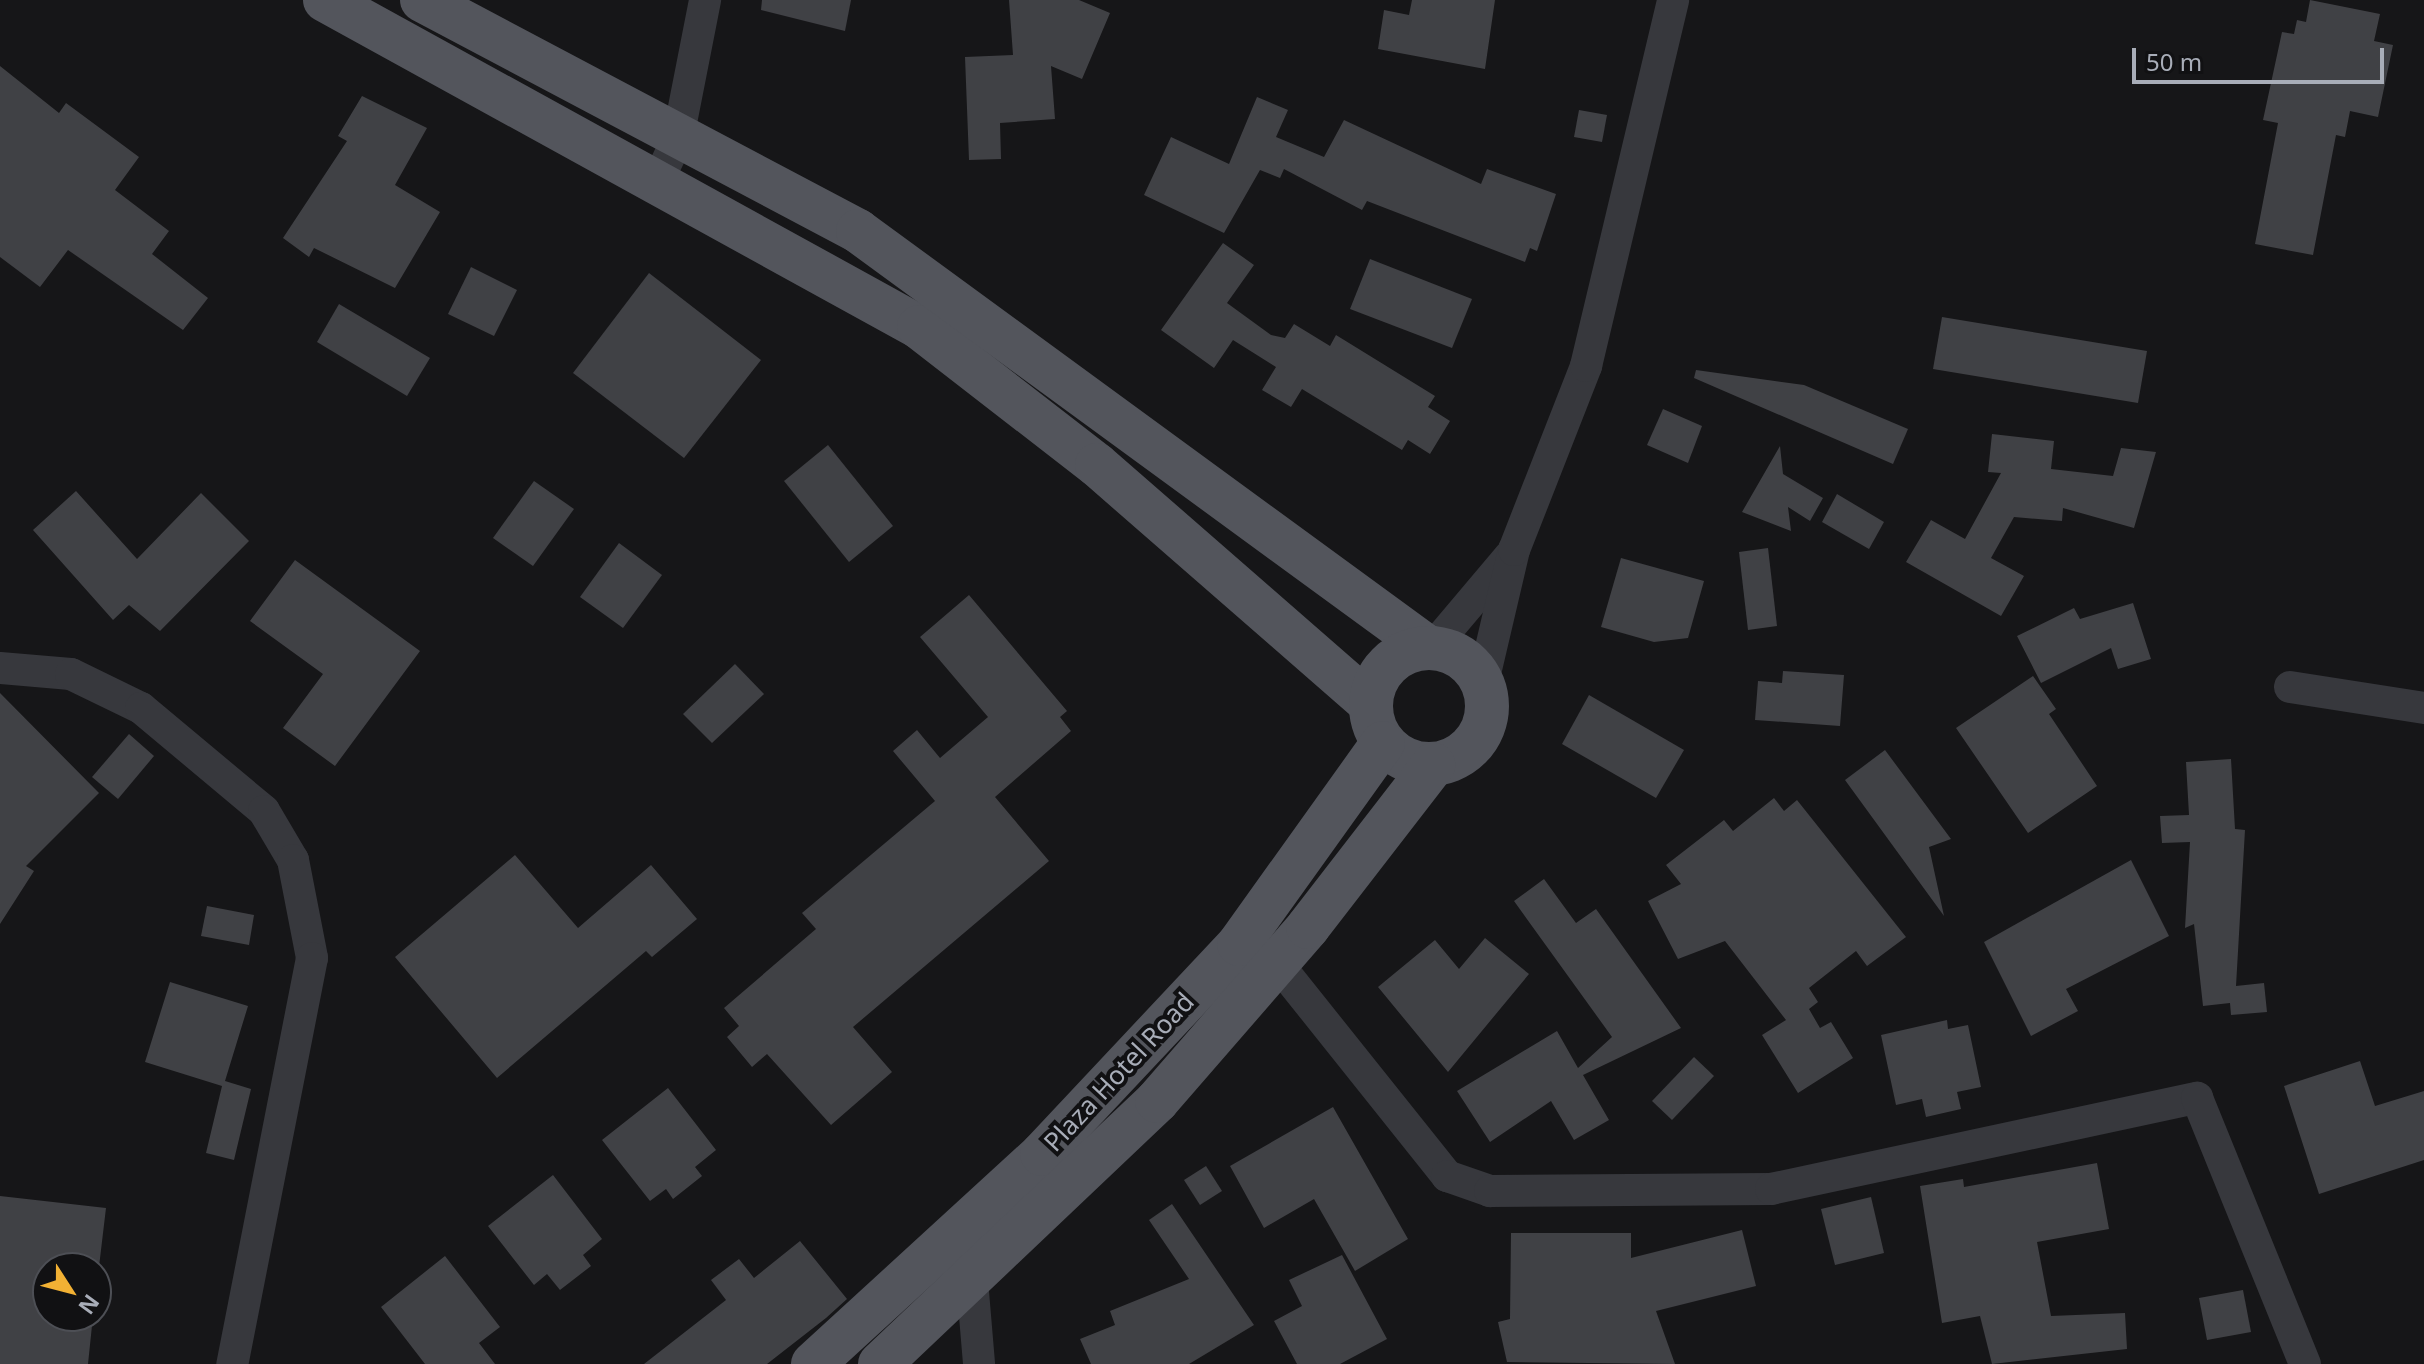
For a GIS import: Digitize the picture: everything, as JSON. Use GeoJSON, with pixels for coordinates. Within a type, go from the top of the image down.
{"type":"FeatureCollection","features":[{"type":"Feature","properties":{"kind":"main road"},"geometry":{"type":"LineString","coordinates":[[325,0],[655,187],[831,275],[931,336],[1097,465],[1377,723],[1405,760],[1433,765],[1460,756],[1479,736],[1488,709],[1483,682],[1458,654],[1430,647],[858,231],[422,0]]}},
{"type":"Feature","properties":{"kind":"main road"},"geometry":{"type":"LineString","coordinates":[[1377,723],[1388,664],[1430,647]]}},
{"type":"Feature","properties":{"kind":"main road","name":"Plaza Hotel Road"},"geometry":{"type":"LineString","coordinates":[[813,1364],[1042,1154],[1239,944],[1377,723]]}},
{"type":"Feature","properties":{"kind":"main road","name":"Plaza Hotel Road"},"geometry":{"type":"LineString","coordinates":[[880,1364],[972,1280],[1157,1101],[1277,963],[1433,765]]}},
{"type":"Feature","properties":{"kind":"street"},"geometry":{"type":"LineString","coordinates":[[655,187],[678,138],[705,0]]}},
{"type":"Feature","properties":{"kind":"street"},"geometry":{"type":"LineString","coordinates":[[1483,682],[1514,550],[1586,366],[1673,0]]}},
{"type":"Feature","properties":{"kind":"street"},"geometry":{"type":"LineString","coordinates":[[1430,647],[1514,550]]}},
{"type":"Feature","properties":{"kind":"street"},"geometry":{"type":"LineString","coordinates":[[0,668],[71,674],[141,708],[264,811],[293,860],[312,958],[232,1364]]}},
{"type":"Feature","properties":{"kind":"street"},"geometry":{"type":"LineString","coordinates":[[2290,687],[2424,708]]}},
{"type":"Feature","properties":{"kind":"street"},"geometry":{"type":"LineString","coordinates":[[1277,963],[1447,1176],[1490,1191],[1771,1189],[2197,1098],[2305,1364]]}},
{"type":"Feature","properties":{"kind":"street"},"geometry":{"type":"LineString","coordinates":[[972,1280],[979,1364]]}},
{"type":"Feature","properties":{"kind":"building"},"geometry":{"type":"Polygon","coordinates":[[[762,0],[851,0],[845,31],[761,10],[762,0]]]}},
{"type":"Feature","properties":{"kind":"building"},"geometry":{"type":"Polygon","coordinates":[[[1009,0],[1079,0],[1110,13],[1082,79],[1051,66],[1055,119],[1000,123],[1001,159],[969,160],[965,57],[1013,55],[1009,0]]]}},
{"type":"Feature","properties":{"kind":"building"},"geometry":{"type":"Polygon","coordinates":[[[1412,0],[1495,0],[1485,69],[1378,49],[1384,10],[1409,15],[1412,0]]]}},
{"type":"Feature","properties":{"kind":"building"},"geometry":{"type":"Polygon","coordinates":[[[2310,0],[2380,14],[2374,41],[2393,45],[2378,117],[2350,111],[2345,137],[2336,135],[2313,255],[2255,244],[2278,123],[2263,120],[2282,32],[2294,34],[2297,20],[2306,22],[2310,0]]]}},
{"type":"Feature","properties":{"kind":"building"},"geometry":{"type":"Polygon","coordinates":[[[0,66],[59,113],[66,103],[139,157],[115,190],[169,231],[152,254],[208,298],[183,330],[68,250],[40,287],[0,257],[0,66]]]}},
{"type":"Feature","properties":{"kind":"building"},"geometry":{"type":"Polygon","coordinates":[[[362,96],[427,128],[395,185],[440,212],[395,288],[314,248],[309,257],[283,238],[347,141],[338,136],[362,96]]]}},
{"type":"Feature","properties":{"kind":"building"},"geometry":{"type":"Polygon","coordinates":[[[1257,97],[1288,110],[1276,137],[1324,157],[1344,120],[1481,184],[1487,169],[1556,194],[1537,251],[1530,248],[1525,262],[1367,201],[1362,210],[1284,169],[1280,178],[1260,170],[1224,233],[1144,195],[1171,137],[1229,164],[1257,97]]]}},
{"type":"Feature","properties":{"kind":"building"},"geometry":{"type":"Polygon","coordinates":[[[1579,110],[1607,115],[1602,142],[1574,137],[1579,110]]]}},
{"type":"Feature","properties":{"kind":"building"},"geometry":{"type":"Polygon","coordinates":[[[1223,243],[1254,265],[1227,303],[1271,335],[1285,338],[1294,324],[1330,346],[1336,335],[1435,396],[1428,407],[1450,421],[1430,454],[1408,440],[1402,450],[1302,389],[1291,407],[1262,390],[1276,367],[1233,340],[1214,368],[1161,330],[1223,243]]]}},
{"type":"Feature","properties":{"kind":"building"},"geometry":{"type":"Polygon","coordinates":[[[1370,259],[1472,299],[1452,348],[1350,309],[1370,259]]]}},
{"type":"Feature","properties":{"kind":"building"},"geometry":{"type":"Polygon","coordinates":[[[471,267],[517,290],[494,336],[448,314],[471,267]]]}},
{"type":"Feature","properties":{"kind":"building"},"geometry":{"type":"Polygon","coordinates":[[[649,273],[761,360],[684,458],[573,373],[649,273]]]}},
{"type":"Feature","properties":{"kind":"building"},"geometry":{"type":"Polygon","coordinates":[[[339,304],[430,358],[407,396],[317,342],[339,304]]]}},
{"type":"Feature","properties":{"kind":"building"},"geometry":{"type":"Polygon","coordinates":[[[1942,317],[2147,351],[2138,403],[1933,369],[1942,317]]]}},
{"type":"Feature","properties":{"kind":"building"},"geometry":{"type":"Polygon","coordinates":[[[1696,370],[1804,385],[1908,429],[1893,464],[1694,378],[1696,370]]]}},
{"type":"Feature","properties":{"kind":"building"},"geometry":{"type":"Polygon","coordinates":[[[1663,409],[1702,426],[1688,463],[1647,445],[1663,409]]]}},
{"type":"Feature","properties":{"kind":"building"},"geometry":{"type":"Polygon","coordinates":[[[1992,434],[2054,441],[2051,469],[2113,476],[2121,448],[2156,452],[2134,528],[2063,508],[2062,521],[2014,517],[1991,558],[2024,576],[2001,616],[1906,562],[1931,520],[1965,539],[2001,473],[1988,472],[1992,434]]]}},
{"type":"Feature","properties":{"kind":"building"},"geometry":{"type":"Polygon","coordinates":[[[828,445],[893,526],[849,562],[784,481],[828,445]]]}},
{"type":"Feature","properties":{"kind":"building"},"geometry":{"type":"Polygon","coordinates":[[[1780,446],[1783,474],[1823,498],[1810,521],[1788,507],[1791,531],[1742,512],[1780,446]]]}},
{"type":"Feature","properties":{"kind":"building"},"geometry":{"type":"Polygon","coordinates":[[[534,481],[574,509],[533,566],[493,538],[534,481]]]}},
{"type":"Feature","properties":{"kind":"building"},"geometry":{"type":"Polygon","coordinates":[[[76,491],[137,559],[201,493],[249,541],[160,631],[129,605],[113,620],[33,530],[76,491]]]}},
{"type":"Feature","properties":{"kind":"building"},"geometry":{"type":"Polygon","coordinates":[[[1837,494],[1884,522],[1869,549],[1822,522],[1837,494]]]}},
{"type":"Feature","properties":{"kind":"building"},"geometry":{"type":"Polygon","coordinates":[[[619,543],[662,575],[623,628],[580,597],[619,543]]]}},
{"type":"Feature","properties":{"kind":"building"},"geometry":{"type":"Polygon","coordinates":[[[1768,548],[1777,626],[1748,630],[1739,552],[1768,548]]]}},
{"type":"Feature","properties":{"kind":"building"},"geometry":{"type":"Polygon","coordinates":[[[1621,558],[1704,581],[1688,638],[1654,642],[1601,627],[1621,558]]]}},
{"type":"Feature","properties":{"kind":"building"},"geometry":{"type":"Polygon","coordinates":[[[295,560],[420,651],[335,766],[283,728],[323,674],[250,621],[295,560]]]}},
{"type":"Feature","properties":{"kind":"building"},"geometry":{"type":"Polygon","coordinates":[[[969,595],[1067,711],[1060,717],[1071,731],[995,797],[1049,861],[853,1027],[892,1072],[831,1125],[767,1054],[752,1067],[727,1037],[739,1026],[724,1008],[816,929],[802,913],[935,801],[893,751],[917,730],[940,758],[988,717],[920,637],[969,595]]]}},
{"type":"Feature","properties":{"kind":"building"},"geometry":{"type":"Polygon","coordinates":[[[2133,603],[2151,659],[2118,669],[2111,648],[2041,683],[2017,636],[2074,608],[2080,619],[2133,603]]]}},
{"type":"Feature","properties":{"kind":"building"},"geometry":{"type":"Polygon","coordinates":[[[735,664],[764,694],[712,743],[683,714],[735,664]]]}},
{"type":"Feature","properties":{"kind":"building"},"geometry":{"type":"Polygon","coordinates":[[[1783,671],[1844,675],[1840,726],[1755,720],[1758,681],[1782,683],[1783,671]]]}},
{"type":"Feature","properties":{"kind":"building"},"geometry":{"type":"Polygon","coordinates":[[[2033,676],[2056,709],[2049,714],[2097,786],[2028,833],[1956,728],[2033,676]]]}},
{"type":"Feature","properties":{"kind":"building"},"geometry":{"type":"Polygon","coordinates":[[[0,693],[99,793],[26,866],[34,871],[0,924],[0,693]]]}},
{"type":"Feature","properties":{"kind":"building"},"geometry":{"type":"Polygon","coordinates":[[[1589,695],[1684,750],[1656,798],[1562,744],[1589,695]]]}},
{"type":"Feature","properties":{"kind":"building"},"geometry":{"type":"Polygon","coordinates":[[[129,734],[154,756],[118,799],[92,777],[129,734]]]}},
{"type":"Feature","properties":{"kind":"building"},"geometry":{"type":"Polygon","coordinates":[[[1885,750],[1951,839],[1929,847],[1944,916],[1845,780],[1885,750]]]}},
{"type":"Feature","properties":{"kind":"building"},"geometry":{"type":"Polygon","coordinates":[[[2231,759],[2235,829],[2245,830],[2236,986],[2264,983],[2267,1012],[2231,1015],[2230,1003],[2203,1006],[2194,924],[2185,928],[2190,842],[2162,843],[2160,816],[2189,815],[2186,762],[2231,759]]]}},
{"type":"Feature","properties":{"kind":"building"},"geometry":{"type":"Polygon","coordinates":[[[1774,798],[1784,811],[1797,800],[1906,937],[1867,966],[1856,951],[1809,988],[1818,1002],[1809,1009],[1820,1028],[1831,1022],[1853,1058],[1798,1093],[1762,1035],[1786,1020],[1725,941],[1678,959],[1648,901],[1681,884],[1666,865],[1724,820],[1733,831],[1774,798]]]}},
{"type":"Feature","properties":{"kind":"building"},"geometry":{"type":"Polygon","coordinates":[[[515,855],[578,928],[651,865],[697,919],[652,957],[646,951],[497,1078],[395,957],[515,855]]]}},
{"type":"Feature","properties":{"kind":"building"},"geometry":{"type":"Polygon","coordinates":[[[2131,860],[2169,936],[2066,989],[2078,1011],[2031,1036],[1984,942],[2131,860]]]}},
{"type":"Feature","properties":{"kind":"building"},"geometry":{"type":"Polygon","coordinates":[[[1544,879],[1576,923],[1596,909],[1681,1028],[1583,1075],[1609,1120],[1574,1140],[1551,1101],[1490,1142],[1457,1091],[1557,1031],[1578,1068],[1612,1037],[1514,901],[1544,879]]]}},
{"type":"Feature","properties":{"kind":"building"},"geometry":{"type":"Polygon","coordinates":[[[207,906],[254,915],[249,945],[201,936],[207,906]]]}},
{"type":"Feature","properties":{"kind":"building"},"geometry":{"type":"Polygon","coordinates":[[[1485,938],[1529,974],[1448,1072],[1378,987],[1435,940],[1459,969],[1485,938]]]}},
{"type":"Feature","properties":{"kind":"building"},"geometry":{"type":"Polygon","coordinates":[[[170,982],[248,1006],[225,1081],[251,1089],[234,1160],[206,1153],[222,1086],[145,1062],[170,982]]]}},
{"type":"Feature","properties":{"kind":"building"},"geometry":{"type":"Polygon","coordinates":[[[1947,1020],[1948,1029],[1968,1025],[1981,1087],[1957,1092],[1961,1109],[1926,1117],[1922,1099],[1896,1105],[1881,1035],[1947,1020]]]}},
{"type":"Feature","properties":{"kind":"building"},"geometry":{"type":"Polygon","coordinates":[[[1694,1057],[1714,1076],[1672,1120],[1652,1101],[1694,1057]]]}},
{"type":"Feature","properties":{"kind":"building"},"geometry":{"type":"Polygon","coordinates":[[[2360,1061],[2375,1106],[2424,1091],[2424,1160],[2319,1194],[2284,1086],[2360,1061]]]}},
{"type":"Feature","properties":{"kind":"building"},"geometry":{"type":"Polygon","coordinates":[[[668,1088],[716,1150],[695,1167],[702,1176],[673,1199],[666,1189],[650,1201],[602,1140],[668,1088]]]}},
{"type":"Feature","properties":{"kind":"building"},"geometry":{"type":"Polygon","coordinates":[[[1333,1107],[1408,1239],[1355,1271],[1314,1199],[1264,1228],[1230,1166],[1333,1107]]]}},
{"type":"Feature","properties":{"kind":"building"},"geometry":{"type":"Polygon","coordinates":[[[2097,1163],[2109,1229],[2037,1242],[2051,1316],[2125,1313],[2127,1349],[1992,1364],[1980,1316],[1942,1323],[1920,1186],[1963,1179],[1964,1187],[2097,1163]]]}},
{"type":"Feature","properties":{"kind":"building"},"geometry":{"type":"Polygon","coordinates":[[[1206,1166],[1222,1191],[1200,1205],[1184,1180],[1206,1166]]]}},
{"type":"Feature","properties":{"kind":"building"},"geometry":{"type":"Polygon","coordinates":[[[553,1175],[602,1239],[583,1255],[591,1266],[560,1290],[547,1274],[534,1285],[488,1226],[553,1175]]]}},
{"type":"Feature","properties":{"kind":"building"},"geometry":{"type":"Polygon","coordinates":[[[0,1196],[106,1208],[101,1252],[32,1252],[32,1332],[91,1332],[88,1364],[0,1364],[0,1196]]]}},
{"type":"Feature","properties":{"kind":"building"},"geometry":{"type":"Polygon","coordinates":[[[1871,1197],[1884,1253],[1835,1265],[1821,1209],[1871,1197]]]}},
{"type":"Feature","properties":{"kind":"building"},"geometry":{"type":"Polygon","coordinates":[[[1172,1204],[1254,1325],[1189,1364],[1091,1364],[1080,1339],[1115,1325],[1110,1311],[1189,1279],[1149,1220],[1172,1204]]]}},
{"type":"Feature","properties":{"kind":"building"},"geometry":{"type":"Polygon","coordinates":[[[1742,1230],[1756,1286],[1656,1311],[1675,1364],[1507,1362],[1498,1322],[1510,1319],[1511,1233],[1631,1233],[1631,1258],[1742,1230]]]}},
{"type":"Feature","properties":{"kind":"building"},"geometry":{"type":"Polygon","coordinates":[[[800,1241],[847,1299],[826,1318],[767,1364],[644,1364],[726,1300],[711,1280],[739,1259],[754,1278],[800,1241]]]}},
{"type":"Feature","properties":{"kind":"building"},"geometry":{"type":"Polygon","coordinates":[[[1342,1255],[1387,1339],[1340,1364],[1297,1364],[1274,1321],[1302,1306],[1289,1280],[1342,1255]]]}},
{"type":"Feature","properties":{"kind":"building"},"geometry":{"type":"Polygon","coordinates":[[[445,1256],[500,1327],[479,1343],[495,1364],[425,1364],[381,1307],[445,1256]]]}},
{"type":"Feature","properties":{"kind":"building"},"geometry":{"type":"Polygon","coordinates":[[[2243,1290],[2251,1332],[2207,1340],[2199,1298],[2243,1290]]]}}]}
